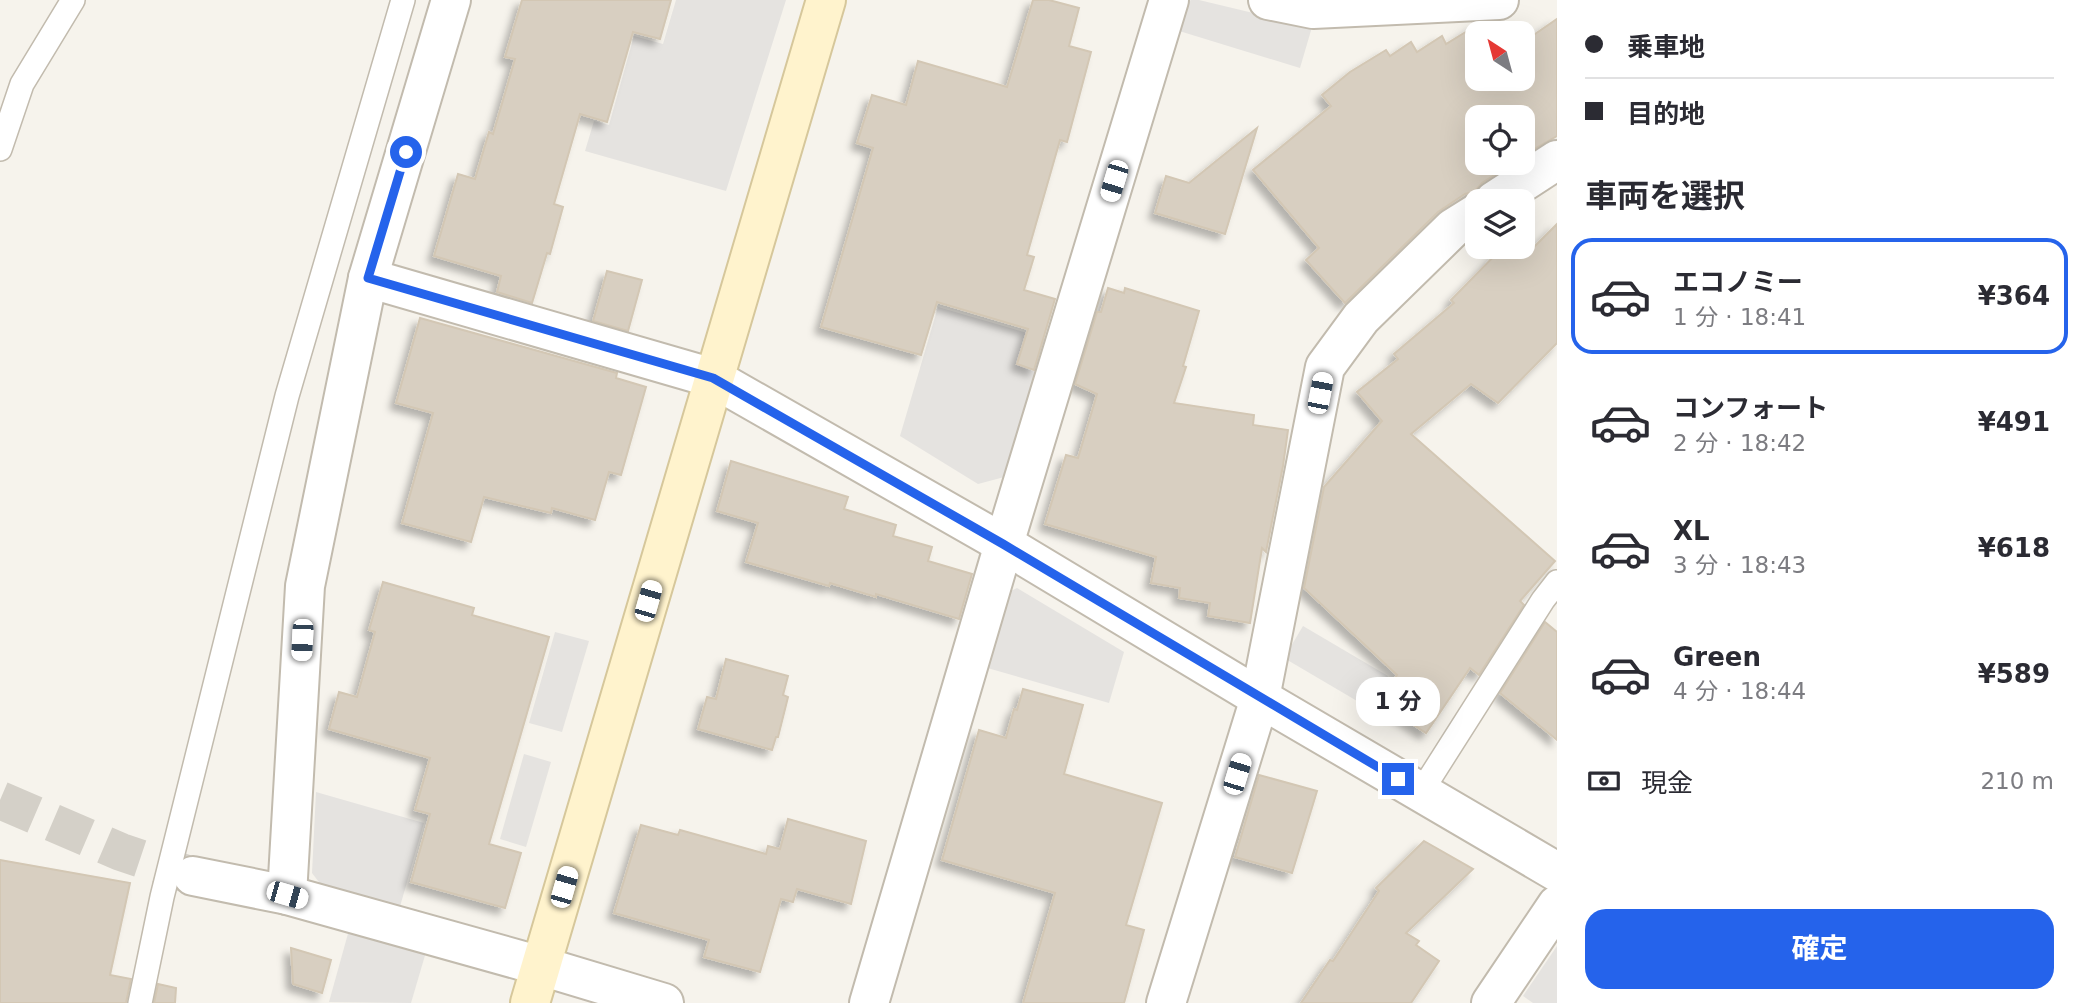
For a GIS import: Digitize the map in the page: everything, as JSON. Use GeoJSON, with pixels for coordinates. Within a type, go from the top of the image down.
{"type":"FeatureCollection","features":[{"type":"Feature","properties":{"kind":"street"},"geometry":{"type":"LineString","coordinates":[[287,895],[305,586],[368,278],[451,0]]}},
{"type":"Feature","properties":{"kind":"street"},"geometry":{"type":"LineString","coordinates":[[530,1003],[826,0]]}},
{"type":"Feature","properties":{"kind":"street"},"geometry":{"type":"LineString","coordinates":[[869,1003],[1003,544],[1169,0]]}},
{"type":"Feature","properties":{"kind":"street"},"geometry":{"type":"LineString","coordinates":[[1268,0],[1314,9],[1499,0]]}},
{"type":"Feature","properties":{"kind":"street"},"geometry":{"type":"LineString","coordinates":[[1512,189],[1557,160]]}},
{"type":"Feature","properties":{"kind":"street"},"geometry":{"type":"LineString","coordinates":[[1166,1003],[1260,698],[1325,367],[1361,318],[1453,229],[1465,221]]}},
{"type":"Feature","properties":{"kind":"street"},"geometry":{"type":"LineString","coordinates":[[368,278],[713,378],[1003,544],[1557,872]]}},
{"type":"Feature","properties":{"kind":"street"},"geometry":{"type":"LineString","coordinates":[[193,876],[287,895],[664,1003]]}},
{"type":"Feature","properties":{"kind":"street"},"geometry":{"type":"LineString","coordinates":[[1491,1003],[1557,905]]}},
{"type":"Feature","properties":{"kind":"lane"},"geometry":{"type":"LineString","coordinates":[[0,149],[22,84],[73,0]]}},
{"type":"Feature","properties":{"kind":"lane"},"geometry":{"type":"LineString","coordinates":[[140,1003],[162,897],[287,396],[403,0]]}},
{"type":"Feature","properties":{"kind":"lane"},"geometry":{"type":"LineString","coordinates":[[1421,792],[1557,582]]}},
{"type":"Feature","properties":{"kind":"shaded area"},"geometry":{"type":"Polygon","coordinates":[[[676,0],[786,0],[726,191],[585,151],[594,121],[609,125],[634,36],[663,44],[676,0]]]}},
{"type":"Feature","properties":{"kind":"shaded area"},"geometry":{"type":"Polygon","coordinates":[[[1191,0],[1312,27],[1300,68],[1176,30],[1184,4],[1191,0]]]}},
{"type":"Feature","properties":{"kind":"shaded area"},"geometry":{"type":"Polygon","coordinates":[[[938,307],[1048,339],[1008,476],[978,484],[900,436],[938,307]]]}},
{"type":"Feature","properties":{"kind":"shaded area"},"geometry":{"type":"Polygon","coordinates":[[[1017,588],[1124,652],[1109,703],[984,667],[1007,593],[1017,588]]]}},
{"type":"Feature","properties":{"kind":"shaded area"},"geometry":{"type":"Polygon","coordinates":[[[1303,626],[1388,676],[1369,708],[1284,658],[1303,626]]]}},
{"type":"Feature","properties":{"kind":"shaded area"},"geometry":{"type":"Polygon","coordinates":[[[555,632],[589,641],[562,732],[529,723],[555,632]]]}},
{"type":"Feature","properties":{"kind":"shaded area"},"geometry":{"type":"Polygon","coordinates":[[[524,754],[551,762],[526,847],[500,839],[524,754]]]}},
{"type":"Feature","properties":{"kind":"shaded area"},"geometry":{"type":"Polygon","coordinates":[[[316,792],[424,823],[399,910],[325,890],[312,873],[316,792]]]}},
{"type":"Feature","properties":{"kind":"shaded area"},"geometry":{"type":"Polygon","coordinates":[[[349,930],[426,952],[411,1003],[329,1002],[349,930]]]}},
{"type":"Feature","properties":{"kind":"shaded area"},"geometry":{"type":"Polygon","coordinates":[[[1557,946],[1557,1003],[1533,1003],[1523,996],[1557,946]]]}},
{"type":"Feature","properties":{"kind":"building"},"geometry":{"type":"Polygon","coordinates":[[[522,0],[671,0],[660,39],[633,32],[607,122],[580,114],[554,204],[563,207],[532,303],[497,292],[501,276],[434,256],[458,174],[475,179],[489,132],[493,134],[515,59],[505,57],[522,0]]]}},
{"type":"Feature","properties":{"kind":"building"},"geometry":{"type":"Polygon","coordinates":[[[1033,0],[1049,0],[1079,8],[1069,46],[1091,52],[1067,142],[1060,140],[1027,255],[1034,257],[1024,290],[1055,299],[1034,370],[1017,364],[1028,329],[937,302],[921,355],[821,327],[873,148],[857,143],[872,95],[906,105],[918,61],[1007,87],[1033,0]]]}},
{"type":"Feature","properties":{"kind":"building"},"geometry":{"type":"Polygon","coordinates":[[[1557,19],[1557,136],[1535,149],[1535,105],[1465,105],[1465,175],[1494,175],[1477,189],[1465,189],[1465,194],[1438,212],[1345,303],[1306,260],[1319,248],[1253,170],[1331,106],[1322,95],[1350,72],[1386,50],[1390,56],[1411,42],[1417,52],[1442,36],[1446,44],[1465,32],[1465,91],[1535,91],[1535,34],[1557,19]]]}},
{"type":"Feature","properties":{"kind":"building"},"geometry":{"type":"Polygon","coordinates":[[[1257,128],[1225,234],[1155,213],[1166,176],[1189,183],[1257,128]]]}},
{"type":"Feature","properties":{"kind":"building"},"geometry":{"type":"Polygon","coordinates":[[[1557,224],[1557,343],[1498,403],[1471,384],[1411,434],[1555,561],[1520,601],[1524,605],[1479,675],[1470,668],[1426,733],[1379,702],[1397,675],[1304,588],[1324,487],[1382,421],[1357,392],[1398,359],[1394,354],[1454,303],[1451,300],[1491,259],[1535,259],[1535,246],[1557,224]]]}},
{"type":"Feature","properties":{"kind":"building"},"geometry":{"type":"Polygon","coordinates":[[[607,271],[642,280],[628,331],[593,321],[607,271]]]}},
{"type":"Feature","properties":{"kind":"building"},"geometry":{"type":"Polygon","coordinates":[[[1108,288],[1124,293],[1125,288],[1199,311],[1183,366],[1186,367],[1174,403],[1254,415],[1253,425],[1288,430],[1266,552],[1262,548],[1250,623],[1208,616],[1210,603],[1179,598],[1180,588],[1151,583],[1156,557],[1045,524],[1066,455],[1078,458],[1097,394],[1075,384],[1097,312],[1101,312],[1108,288]]]}},
{"type":"Feature","properties":{"kind":"building"},"geometry":{"type":"Polygon","coordinates":[[[420,318],[617,373],[616,378],[646,387],[621,475],[609,472],[595,520],[552,508],[551,513],[484,497],[471,542],[402,523],[433,413],[396,403],[420,318]]]}},
{"type":"Feature","properties":{"kind":"building"},"geometry":{"type":"Polygon","coordinates":[[[731,461],[848,497],[844,509],[896,525],[893,536],[932,547],[928,561],[972,574],[959,619],[876,594],[876,597],[830,583],[829,586],[746,562],[758,523],[717,511],[731,461]]]}},
{"type":"Feature","properties":{"kind":"building"},"geometry":{"type":"Polygon","coordinates":[[[383,582],[474,608],[472,615],[549,637],[489,844],[521,853],[505,908],[411,882],[430,814],[415,810],[430,758],[329,729],[339,692],[357,697],[375,632],[369,630],[383,582]]]}},
{"type":"Feature","properties":{"kind":"building"},"geometry":{"type":"Polygon","coordinates":[[[1545,622],[1557,632],[1557,740],[1500,693],[1545,622]]]}},
{"type":"Feature","properties":{"kind":"building"},"geometry":{"type":"Polygon","coordinates":[[[726,659],[788,676],[783,695],[788,697],[772,750],[698,729],[707,697],[716,699],[726,659]]]}},
{"type":"Feature","properties":{"kind":"building"},"geometry":{"type":"Polygon","coordinates":[[[1023,689],[1083,705],[1064,774],[1162,803],[1126,925],[1144,930],[1124,1003],[1023,1003],[1055,893],[942,860],[979,730],[1006,738],[1023,689]]]}},
{"type":"Feature","properties":{"kind":"building"},"geometry":{"type":"Polygon","coordinates":[[[1259,775],[1317,791],[1292,873],[1235,857],[1259,775]]]}},
{"type":"Feature","properties":{"kind":"building"},"geometry":{"type":"Polygon","coordinates":[[[788,819],[866,841],[851,904],[797,889],[793,902],[781,899],[760,972],[704,957],[709,940],[614,913],[641,825],[678,835],[680,830],[766,854],[768,846],[780,849],[788,819]]]}},
{"type":"Feature","properties":{"kind":"building"},"geometry":{"type":"Polygon","coordinates":[[[1424,841],[1473,869],[1406,933],[1419,941],[1416,945],[1439,961],[1411,1003],[1301,1003],[1330,960],[1333,961],[1379,891],[1376,888],[1424,841]]]}},
{"type":"Feature","properties":{"kind":"building"},"geometry":{"type":"Polygon","coordinates":[[[0,860],[130,883],[110,975],[131,979],[126,1003],[0,1003],[0,860]]]}},
{"type":"Feature","properties":{"kind":"building"},"geometry":{"type":"Polygon","coordinates":[[[291,948],[331,960],[322,993],[293,984],[291,948]]]}},
{"type":"Feature","properties":{"kind":"building"},"geometry":{"type":"Polygon","coordinates":[[[158,984],[176,988],[175,1003],[154,1003],[158,984]]]}},
{"type":"Feature","properties":{"kind":"tunnel"},"geometry":{"type":"LineString","coordinates":[[0,800],[121,852],[193,876]]}},
{"type":"Feature","properties":{"kind":"route"},"geometry":{"type":"LineString","coordinates":[[406,152],[368,278],[713,378],[1003,544],[1398,779]]}}]}
